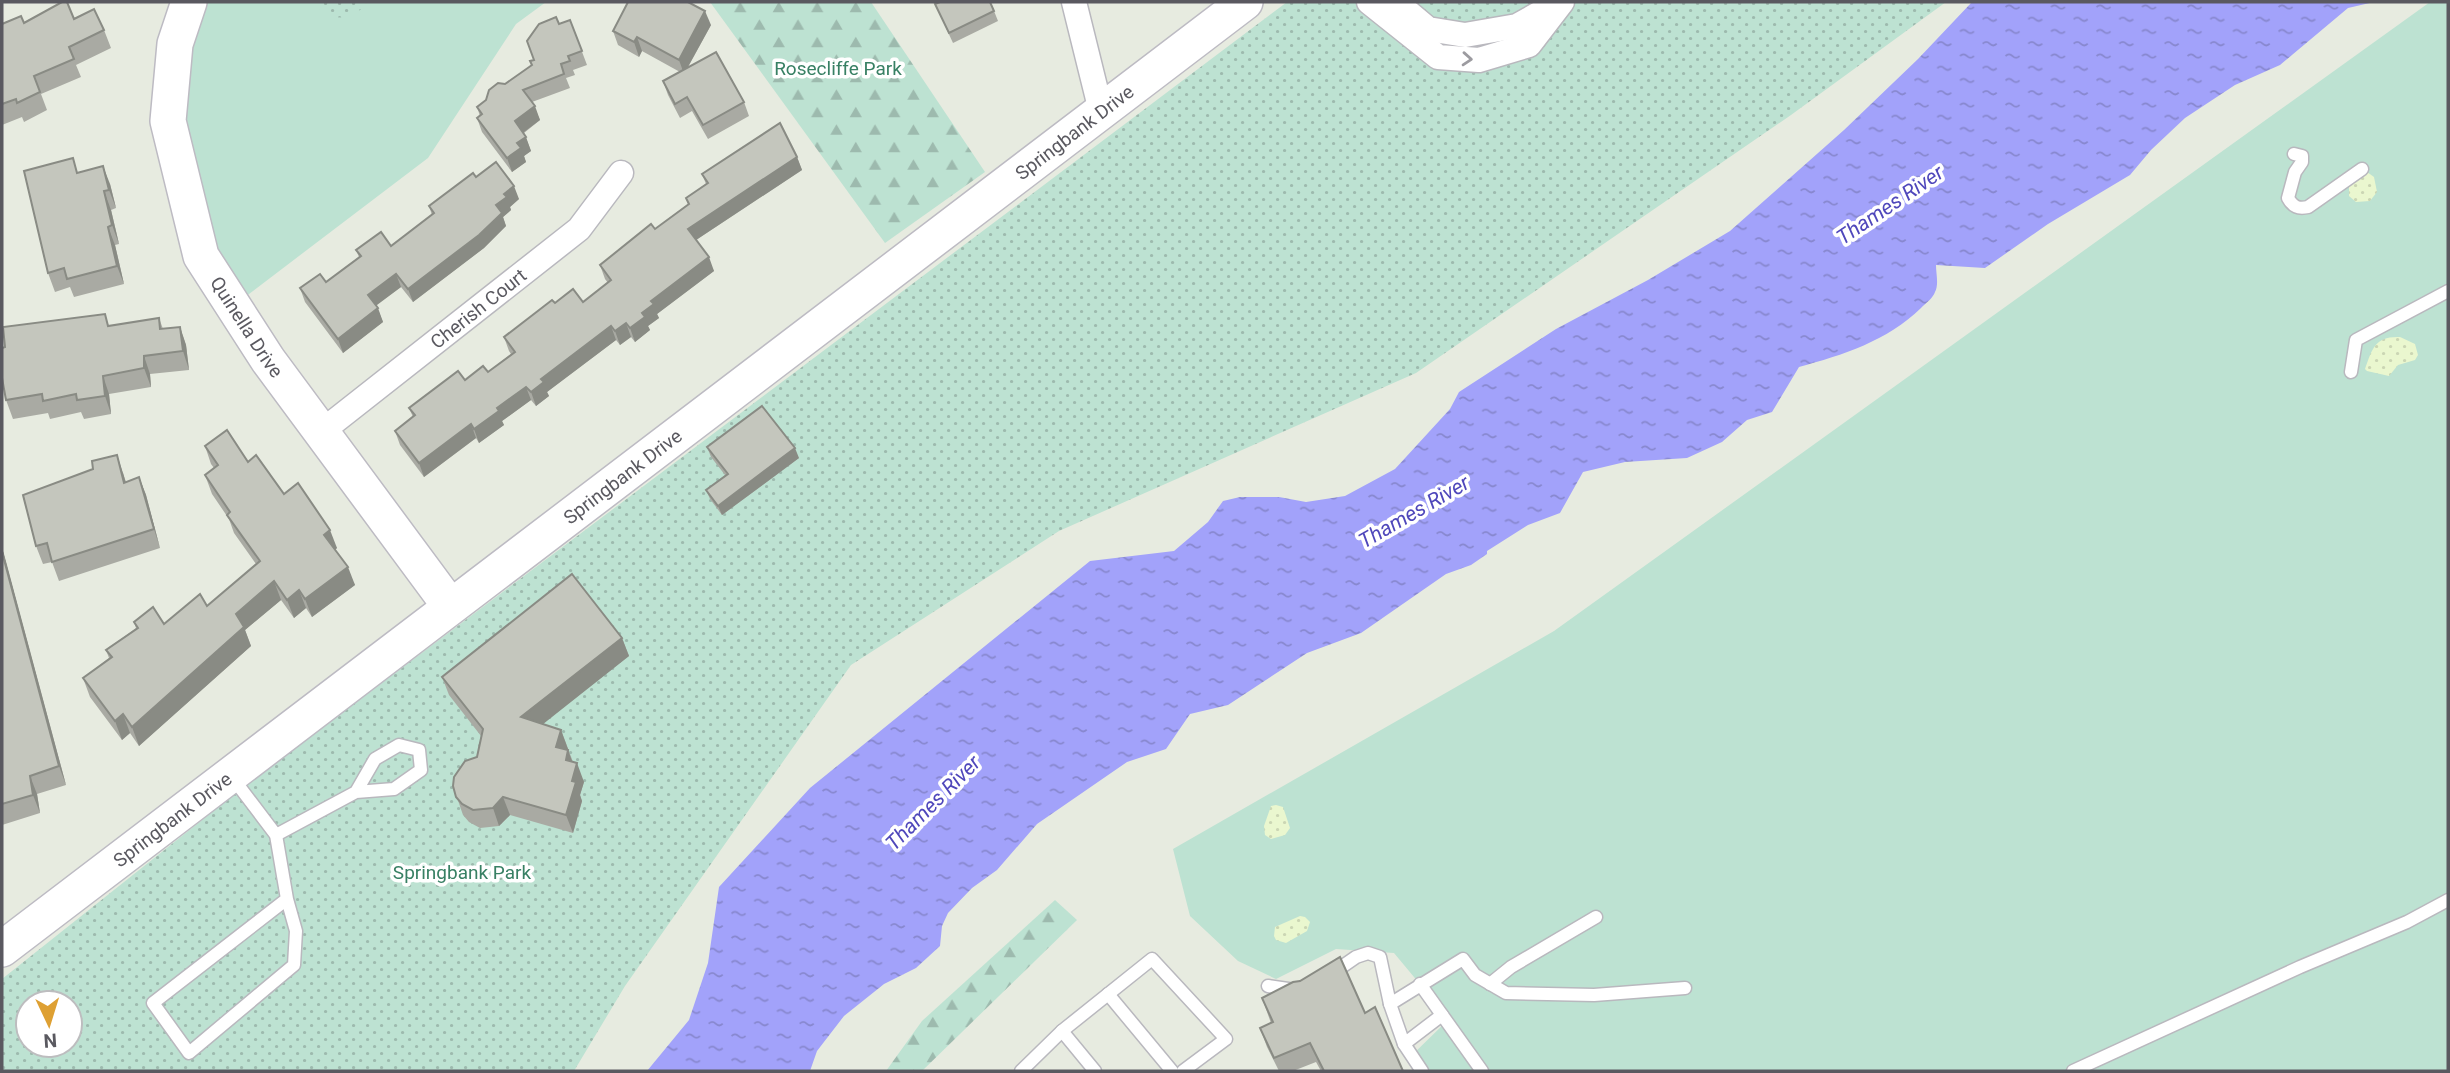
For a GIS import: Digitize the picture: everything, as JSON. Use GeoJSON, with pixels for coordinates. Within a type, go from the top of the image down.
{"type":"FeatureCollection","features":[{"type":"Feature","properties":{"kind":"main road","name":"Quinella Drive"},"geometry":{"type":"LineString","coordinates":[[189,2],[175,44],[168,121],[201,256],[268,360],[450,606]]}},
{"type":"Feature","properties":{"kind":"main road","name":"Springbank Drive"},"geometry":{"type":"LineString","coordinates":[[2,949],[1245,2]]}},
{"type":"Feature","properties":{"kind":"street"},"geometry":{"type":"LineString","coordinates":[[1074,2],[1101,111]]}},
{"type":"Feature","properties":{"kind":"street"},"geometry":{"type":"LineString","coordinates":[[1368,2],[1438,57],[1479,60],[1529,45],[1561,2]]}},
{"type":"Feature","properties":{"kind":"street"},"geometry":{"type":"LineString","coordinates":[[1400,2],[1403,8],[1428,29],[1465,35],[1517,26],[1561,2]]}},
{"type":"Feature","properties":{"kind":"street","name":"Cherish Court"},"geometry":{"type":"LineString","coordinates":[[321,432],[579,229],[621,173]]}},
{"type":"Feature","properties":{"kind":"lane"},"geometry":{"type":"LineString","coordinates":[[2294,154],[2302,156],[2302,162],[2295,172],[2288,198],[2292,205],[2300,209],[2308,207],[2362,169]]}},
{"type":"Feature","properties":{"kind":"lane"},"geometry":{"type":"LineString","coordinates":[[2351,372],[2356,340],[2448,291]]}},
{"type":"Feature","properties":{"kind":"lane"},"geometry":{"type":"LineString","coordinates":[[276,835],[356,792],[394,789],[421,770],[419,750],[399,745],[375,759],[356,792]]}},
{"type":"Feature","properties":{"kind":"lane"},"geometry":{"type":"LineString","coordinates":[[230,774],[276,835],[287,899],[296,931],[294,965],[189,1053],[153,1003],[287,899]]}},
{"type":"Feature","properties":{"kind":"lane"},"geometry":{"type":"LineString","coordinates":[[2073,1071],[2300,967],[2407,922],[2448,900]]}},
{"type":"Feature","properties":{"kind":"lane"},"geometry":{"type":"LineString","coordinates":[[1490,984],[1511,967],[1596,917]]}},
{"type":"Feature","properties":{"kind":"lane"},"geometry":{"type":"LineString","coordinates":[[1268,986],[1302,992],[1356,957],[1368,953],[1380,957],[1390,1004],[1404,1044],[1422,1071]]}},
{"type":"Feature","properties":{"kind":"lane"},"geometry":{"type":"LineString","coordinates":[[1021,1071],[1062,1031],[1152,959],[1226,1039],[1183,1071]]}},
{"type":"Feature","properties":{"kind":"lane"},"geometry":{"type":"LineString","coordinates":[[1390,1004],[1463,959],[1475,975],[1506,993],[1554,995],[1685,988]]}},
{"type":"Feature","properties":{"kind":"lane"},"geometry":{"type":"LineString","coordinates":[[1420,984],[1482,1071]]}},
{"type":"Feature","properties":{"kind":"lane"},"geometry":{"type":"LineString","coordinates":[[1108,994],[1172,1071]]}},
{"type":"Feature","properties":{"kind":"lane"},"geometry":{"type":"LineString","coordinates":[[1404,1044],[1442,1015]]}},
{"type":"Feature","properties":{"kind":"lane"},"geometry":{"type":"LineString","coordinates":[[1062,1031],[1095,1071]]}},
{"type":"Feature","properties":{"kind":"green space"},"geometry":{"type":"Polygon","coordinates":[[[204,2],[546,2],[516,24],[428,158],[245,297],[219,256],[184,145],[188,57],[204,2]]]}},
{"type":"Feature","properties":{"kind":"green space"},"geometry":{"type":"Polygon","coordinates":[[[314,2],[367,2],[355,13],[333,17],[319,9],[314,2]]]}},
{"type":"Feature","properties":{"kind":"green space","name":"Rosecliffe Park"},"geometry":{"type":"Polygon","coordinates":[[[710,2],[871,2],[985,172],[885,243],[710,2]]]}},
{"type":"Feature","properties":{"kind":"green space","name":"Springbank Park"},"geometry":{"type":"Polygon","coordinates":[[[1287,2],[1946,2],[1791,115],[1416,373],[1059,531],[851,665],[625,986],[574,1071],[2,1071],[2,979],[241,789],[1287,2]]]}},
{"type":"Feature","properties":{"kind":"green space"},"geometry":{"type":"Polygon","coordinates":[[[2430,2],[2448,2],[2448,1071],[1416,1071],[1409,1058],[1449,1019],[1394,953],[1336,949],[1276,979],[1238,961],[1190,916],[1173,849],[1554,631],[2430,2]]]}},
{"type":"Feature","properties":{"kind":"green space"},"geometry":{"type":"Polygon","coordinates":[[[1055,900],[1077,920],[922,1071],[886,1071],[922,1021],[1055,900]]]}},
{"type":"Feature","properties":{"kind":"sand"},"geometry":{"type":"Polygon","coordinates":[[[2367,172],[2374,177],[2377,192],[2370,201],[2356,202],[2349,196],[2349,185],[2367,172]]]}},
{"type":"Feature","properties":{"kind":"sand"},"geometry":{"type":"Polygon","coordinates":[[[2400,337],[2415,344],[2418,355],[2415,360],[2398,365],[2389,376],[2365,369],[2380,341],[2400,337]]]}},
{"type":"Feature","properties":{"kind":"sand"},"geometry":{"type":"Polygon","coordinates":[[[1271,806],[1283,807],[1290,828],[1285,835],[1271,839],[1265,835],[1264,826],[1271,806]]]}},
{"type":"Feature","properties":{"kind":"sand"},"geometry":{"type":"Polygon","coordinates":[[[1300,916],[1310,922],[1307,931],[1286,943],[1276,940],[1275,927],[1300,916]]]}},
{"type":"Feature","properties":{"kind":"water","name":"Thames River"},"geometry":{"type":"Polygon","coordinates":[[[1972,2],[2374,2],[2348,8],[2280,65],[2235,85],[2185,118],[2151,150],[2130,175],[2048,224],[1985,268],[1936,265],[1937,282],[1933,296],[1908,320],[1879,338],[1848,352],[1799,367],[1772,412],[1747,420],[1722,442],[1687,458],[1625,462],[1583,472],[1560,513],[1528,525],[1487,551],[1487,554],[1471,565],[1446,574],[1361,633],[1307,653],[1228,705],[1190,714],[1166,749],[1127,762],[1037,824],[997,870],[972,888],[948,913],[942,926],[940,946],[916,968],[884,984],[844,1016],[817,1051],[810,1071],[647,1071],[689,1020],[708,963],[719,887],[810,788],[1090,561],[1174,551],[1208,522],[1223,501],[1240,497],[1279,497],[1306,502],[1345,496],[1395,469],[1450,409],[1459,392],[1556,329],[1648,280],[1730,231],[1844,130],[1918,59],[1972,2]]]}},
{"type":"Feature","properties":{"kind":"building"},"geometry":{"type":"Polygon","coordinates":[[[62,2],[67,2],[74,19],[94,9],[104,30],[69,47],[74,59],[34,76],[40,92],[17,103],[16,99],[2,104],[2,24],[21,16],[24,23],[62,2]]]}},
{"type":"Feature","properties":{"kind":"building"},"geometry":{"type":"Polygon","coordinates":[[[628,2],[688,2],[705,11],[679,60],[637,37],[634,42],[613,31],[628,2]]]}},
{"type":"Feature","properties":{"kind":"building"},"geometry":{"type":"Polygon","coordinates":[[[990,2],[994,11],[949,33],[935,4],[990,2]]]}},
{"type":"Feature","properties":{"kind":"building"},"geometry":{"type":"Polygon","coordinates":[[[556,17],[559,24],[570,20],[582,51],[568,56],[570,61],[561,64],[564,74],[523,90],[535,106],[515,121],[526,137],[517,143],[521,148],[507,158],[477,118],[482,114],[477,107],[486,100],[489,90],[498,83],[505,84],[532,65],[530,61],[534,60],[527,41],[539,24],[556,17]]]}},
{"type":"Feature","properties":{"kind":"building"},"geometry":{"type":"Polygon","coordinates":[[[716,52],[744,102],[703,125],[687,97],[675,104],[663,81],[716,52]]]}},
{"type":"Feature","properties":{"kind":"building"},"geometry":{"type":"Polygon","coordinates":[[[780,123],[797,157],[688,229],[709,257],[651,301],[654,304],[642,313],[645,317],[630,328],[626,323],[615,331],[611,326],[541,379],[544,382],[531,392],[526,387],[474,429],[471,424],[419,463],[395,431],[415,415],[409,408],[458,371],[465,380],[483,366],[488,372],[515,352],[504,337],[552,300],[555,303],[573,289],[583,302],[611,280],[600,265],[651,224],[655,229],[689,204],[686,198],[708,183],[702,174],[780,123]]]}},
{"type":"Feature","properties":{"kind":"building"},"geometry":{"type":"Polygon","coordinates":[[[73,158],[77,173],[103,166],[109,190],[104,191],[112,225],[108,227],[117,266],[67,279],[64,268],[48,273],[24,171],[73,158]]]}},
{"type":"Feature","properties":{"kind":"building"},"geometry":{"type":"Polygon","coordinates":[[[496,162],[514,186],[504,194],[507,197],[496,205],[502,213],[479,235],[408,289],[396,274],[368,295],[378,308],[338,339],[300,288],[320,274],[326,282],[361,256],[356,250],[381,232],[391,246],[434,213],[429,206],[473,173],[476,177],[496,162]]]}},
{"type":"Feature","properties":{"kind":"building"},"geometry":{"type":"Polygon","coordinates":[[[105,314],[108,326],[159,318],[160,329],[180,327],[183,351],[144,356],[144,368],[103,376],[105,396],[77,400],[76,394],[43,401],[42,394],[6,400],[2,378],[2,348],[5,347],[3,327],[105,314]]]}},
{"type":"Feature","properties":{"kind":"building"},"geometry":{"type":"Polygon","coordinates":[[[762,406],[795,448],[718,506],[706,490],[728,474],[707,447],[762,406]]]}},
{"type":"Feature","properties":{"kind":"building"},"geometry":{"type":"Polygon","coordinates":[[[227,430],[248,462],[256,455],[284,494],[298,483],[330,530],[324,535],[348,567],[305,599],[299,590],[287,600],[274,581],[236,614],[244,627],[132,727],[123,714],[115,721],[83,678],[112,657],[106,650],[138,628],[134,622],[153,607],[164,624],[200,594],[207,606],[260,561],[227,515],[230,512],[205,475],[218,465],[205,446],[227,430]]]}},
{"type":"Feature","properties":{"kind":"building"},"geometry":{"type":"Polygon","coordinates":[[[117,455],[124,483],[139,477],[154,529],[52,562],[47,543],[36,546],[23,495],[93,469],[92,461],[117,455]]]}},
{"type":"Feature","properties":{"kind":"building"},"geometry":{"type":"Polygon","coordinates":[[[2,552],[59,766],[30,776],[33,795],[2,804],[2,552]]]}},
{"type":"Feature","properties":{"kind":"building"},"geometry":{"type":"Polygon","coordinates":[[[572,574],[622,638],[521,717],[561,730],[556,747],[568,750],[566,760],[577,763],[572,781],[576,782],[566,815],[503,797],[493,808],[473,810],[456,797],[454,777],[465,761],[477,757],[483,729],[442,677],[572,574]]]}},
{"type":"Feature","properties":{"kind":"building"},"geometry":{"type":"Polygon","coordinates":[[[1340,957],[1365,1013],[1375,1007],[1403,1071],[1324,1071],[1310,1043],[1274,1058],[1260,1028],[1273,1022],[1262,998],[1300,981],[1340,957]]]}}]}
